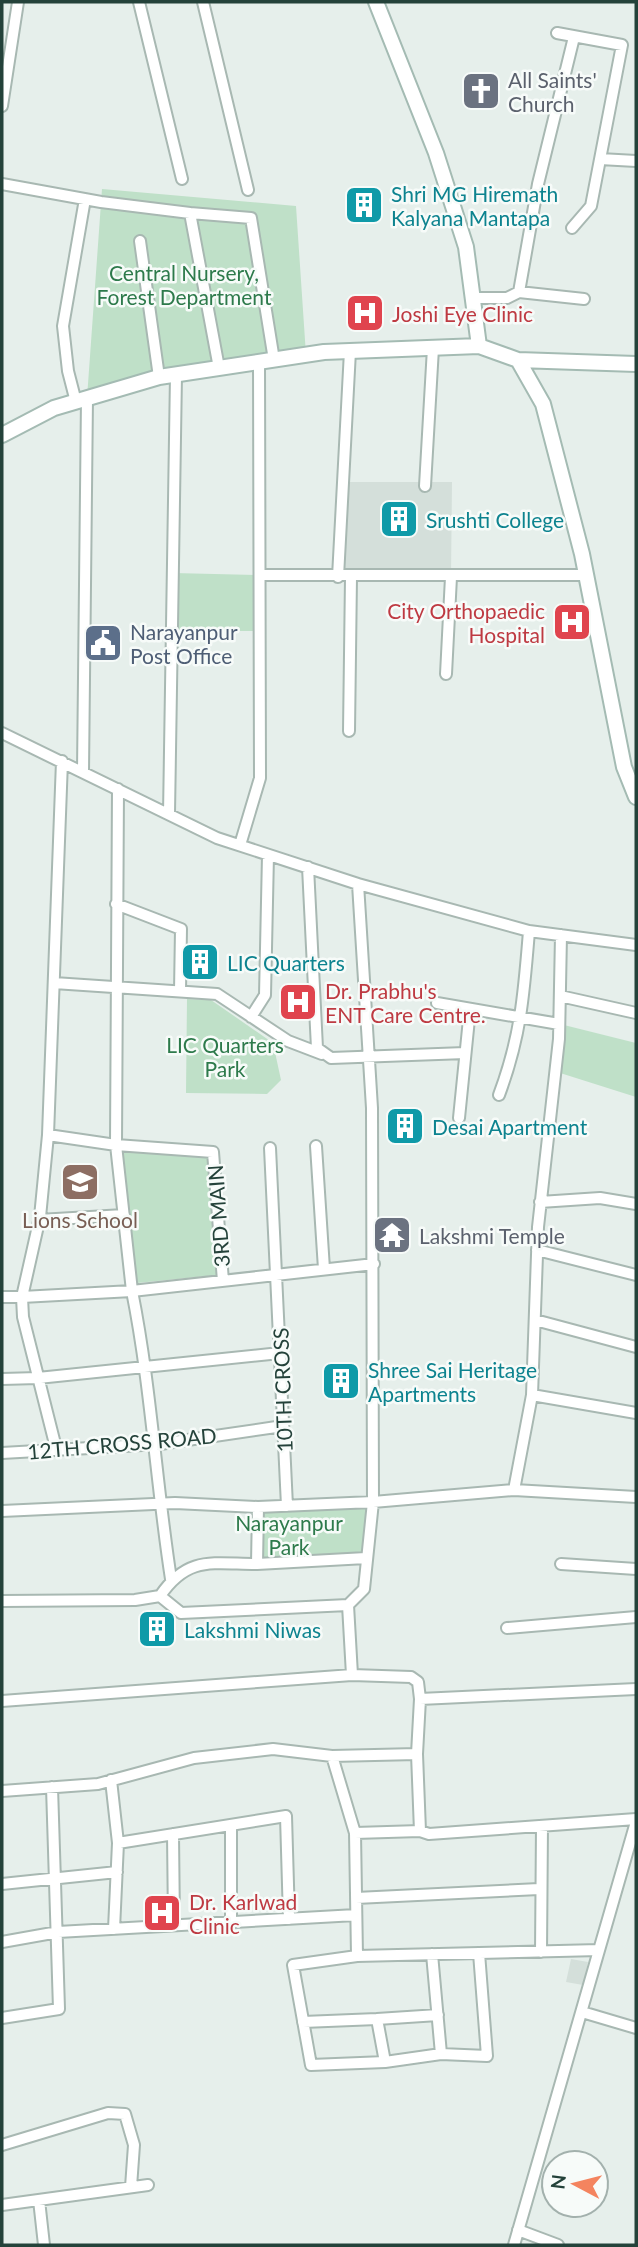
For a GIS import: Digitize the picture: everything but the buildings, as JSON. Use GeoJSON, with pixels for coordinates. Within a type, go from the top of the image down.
{"type":"FeatureCollection","features":[{"type":"Feature","properties":{"kind":"street"},"geometry":{"type":"LineString","coordinates":[[2,106],[18,2]]}},
{"type":"Feature","properties":{"kind":"street"},"geometry":{"type":"LineString","coordinates":[[139,2],[182,179]]}},
{"type":"Feature","properties":{"kind":"street"},"geometry":{"type":"LineString","coordinates":[[203,2],[248,190]]}},
{"type":"Feature","properties":{"kind":"street"},"geometry":{"type":"LineString","coordinates":[[376,2],[440,165],[466,247],[480,346]]}},
{"type":"Feature","properties":{"kind":"street"},"geometry":{"type":"LineString","coordinates":[[557,33],[622,45],[591,206],[572,228]]}},
{"type":"Feature","properties":{"kind":"street"},"geometry":{"type":"LineString","coordinates":[[519,292],[538,184],[574,37]]}},
{"type":"Feature","properties":{"kind":"street"},"geometry":{"type":"LineString","coordinates":[[600,159],[636,161]]}},
{"type":"Feature","properties":{"kind":"street"},"geometry":{"type":"LineString","coordinates":[[2,184],[85,199],[251,218],[266,361],[260,778],[240,845]]}},
{"type":"Feature","properties":{"kind":"street"},"geometry":{"type":"LineString","coordinates":[[83,772],[81,400],[68,371],[63,326],[85,199]]}},
{"type":"Feature","properties":{"kind":"street"},"geometry":{"type":"LineString","coordinates":[[190,213],[219,368]]}},
{"type":"Feature","properties":{"kind":"street"},"geometry":{"type":"LineString","coordinates":[[140,241],[159,377]]}},
{"type":"Feature","properties":{"kind":"street"},"geometry":{"type":"LineString","coordinates":[[473,298],[507,298],[519,292],[584,299]]}},
{"type":"Feature","properties":{"kind":"street"},"geometry":{"type":"LineString","coordinates":[[2,443],[2,435],[54,408],[159,377],[266,361],[350,351],[480,346],[518,360],[636,364]]}},
{"type":"Feature","properties":{"kind":"street"},"geometry":{"type":"LineString","coordinates":[[425,486],[433,348]]}},
{"type":"Feature","properties":{"kind":"street"},"geometry":{"type":"LineString","coordinates":[[338,577],[350,351]]}},
{"type":"Feature","properties":{"kind":"street"},"geometry":{"type":"LineString","coordinates":[[518,360],[543,404],[587,575],[624,767],[636,797]]}},
{"type":"Feature","properties":{"kind":"street"},"geometry":{"type":"LineString","coordinates":[[169,814],[176,375]]}},
{"type":"Feature","properties":{"kind":"street"},"geometry":{"type":"LineString","coordinates":[[261,575],[587,575]]}},
{"type":"Feature","properties":{"kind":"street"},"geometry":{"type":"LineString","coordinates":[[349,731],[351,577]]}},
{"type":"Feature","properties":{"kind":"street"},"geometry":{"type":"LineString","coordinates":[[446,674],[451,577]]}},
{"type":"Feature","properties":{"kind":"street"},"geometry":{"type":"LineString","coordinates":[[2,733],[169,814],[268,855],[358,884],[529,931],[636,945]]}},
{"type":"Feature","properties":{"kind":"street"},"geometry":{"type":"LineString","coordinates":[[56,1448],[23,1317],[22,1297],[39,1220],[48,1135],[62,761]]}},
{"type":"Feature","properties":{"kind":"street"},"geometry":{"type":"LineString","coordinates":[[118,789],[116,1145],[132,1291],[147,1367],[159,1504],[171,1579]]}},
{"type":"Feature","properties":{"kind":"street"},"geometry":{"type":"LineString","coordinates":[[251,1017],[265,995],[268,855]]}},
{"type":"Feature","properties":{"kind":"street"},"geometry":{"type":"LineString","coordinates":[[308,867],[317,1048],[331,1058]]}},
{"type":"Feature","properties":{"kind":"street"},"geometry":{"type":"LineString","coordinates":[[159,1596],[181,1614],[348,1605],[364,1589],[373,1502],[374,1264],[369,1055],[358,884]]}},
{"type":"Feature","properties":{"kind":"street"},"geometry":{"type":"LineString","coordinates":[[116,904],[181,929],[180,991]]}},
{"type":"Feature","properties":{"kind":"street"},"geometry":{"type":"LineString","coordinates":[[499,1095],[514,1055],[522,1018],[529,931]]}},
{"type":"Feature","properties":{"kind":"street"},"geometry":{"type":"LineString","coordinates":[[514,1490],[532,1395],[540,1202],[559,1024],[561,935]]}},
{"type":"Feature","properties":{"kind":"street"},"geometry":{"type":"LineString","coordinates":[[54,983],[217,994],[288,1041],[331,1058],[466,1053]]}},
{"type":"Feature","properties":{"kind":"street"},"geometry":{"type":"LineString","coordinates":[[559,996],[636,1013]]}},
{"type":"Feature","properties":{"kind":"street"},"geometry":{"type":"LineString","coordinates":[[437,1003],[559,1024]]}},
{"type":"Feature","properties":{"kind":"street"},"geometry":{"type":"LineString","coordinates":[[459,1118],[470,1009]]}},
{"type":"Feature","properties":{"kind":"street"},"geometry":{"type":"LineString","coordinates":[[48,1135],[116,1145]]}},
{"type":"Feature","properties":{"kind":"street","name":"3RD MAIN"},"geometry":{"type":"LineString","coordinates":[[116,1145],[213,1152],[223,1281]]}},
{"type":"Feature","properties":{"kind":"street"},"geometry":{"type":"LineString","coordinates":[[316,1146],[324,1269]]}},
{"type":"Feature","properties":{"kind":"street","name":"10TH CROSS"},"geometry":{"type":"LineString","coordinates":[[270,1148],[287,1506]]}},
{"type":"Feature","properties":{"kind":"street"},"geometry":{"type":"LineString","coordinates":[[540,1202],[600,1198],[636,1204]]}},
{"type":"Feature","properties":{"kind":"street"},"geometry":{"type":"LineString","coordinates":[[39,1220],[124,1215]]}},
{"type":"Feature","properties":{"kind":"street"},"geometry":{"type":"LineString","coordinates":[[537,1250],[636,1275]]}},
{"type":"Feature","properties":{"kind":"street"},"geometry":{"type":"LineString","coordinates":[[2,1297],[132,1291],[374,1264]]}},
{"type":"Feature","properties":{"kind":"street"},"geometry":{"type":"LineString","coordinates":[[535,1320],[636,1347]]}},
{"type":"Feature","properties":{"kind":"street"},"geometry":{"type":"LineString","coordinates":[[2,1379],[38,1378],[280,1353]]}},
{"type":"Feature","properties":{"kind":"street"},"geometry":{"type":"LineString","coordinates":[[532,1395],[636,1413]]}},
{"type":"Feature","properties":{"kind":"street","name":"12TH CROSS ROAD"},"geometry":{"type":"LineString","coordinates":[[2,1453],[155,1444],[283,1426]]}},
{"type":"Feature","properties":{"kind":"street"},"geometry":{"type":"LineString","coordinates":[[2,1511],[159,1504],[287,1506],[514,1490],[636,1497]]}},
{"type":"Feature","properties":{"kind":"street"},"geometry":{"type":"LineString","coordinates":[[257,1564],[258,1507]]}},
{"type":"Feature","properties":{"kind":"street"},"geometry":{"type":"LineString","coordinates":[[2,1601],[135,1600],[159,1596],[171,1579],[197,1564],[257,1564],[366,1558]]}},
{"type":"Feature","properties":{"kind":"street"},"geometry":{"type":"LineString","coordinates":[[561,1564],[636,1569]]}},
{"type":"Feature","properties":{"kind":"street"},"geometry":{"type":"LineString","coordinates":[[348,1605],[352,1675]]}},
{"type":"Feature","properties":{"kind":"street"},"geometry":{"type":"LineString","coordinates":[[507,1628],[636,1617]]}},
{"type":"Feature","properties":{"kind":"street"},"geometry":{"type":"LineString","coordinates":[[2,1701],[352,1675],[411,1677],[418,1682],[420,1699],[417,1754],[421,1831]]}},
{"type":"Feature","properties":{"kind":"street"},"geometry":{"type":"LineString","coordinates":[[420,1699],[636,1689]]}},
{"type":"Feature","properties":{"kind":"street"},"geometry":{"type":"LineString","coordinates":[[2,1791],[111,1780],[194,1758],[273,1749],[332,1756],[417,1754]]}},
{"type":"Feature","properties":{"kind":"street"},"geometry":{"type":"LineString","coordinates":[[332,1756],[355,1833],[357,1956]]}},
{"type":"Feature","properties":{"kind":"street"},"geometry":{"type":"LineString","coordinates":[[111,1780],[118,1843],[114,1929]]}},
{"type":"Feature","properties":{"kind":"street"},"geometry":{"type":"LineString","coordinates":[[2,2018],[59,2009],[52,1787]]}},
{"type":"Feature","properties":{"kind":"street"},"geometry":{"type":"LineString","coordinates":[[118,1843],[286,1816],[289,1919]]}},
{"type":"Feature","properties":{"kind":"street"},"geometry":{"type":"LineString","coordinates":[[355,1833],[421,1831],[429,1834],[636,1820],[632,1852],[599,1950],[513,2245]]}},
{"type":"Feature","properties":{"kind":"street"},"geometry":{"type":"LineString","coordinates":[[231,1825],[231,1922]]}},
{"type":"Feature","properties":{"kind":"street"},"geometry":{"type":"LineString","coordinates":[[541,1826],[541,1952]]}},
{"type":"Feature","properties":{"kind":"street"},"geometry":{"type":"LineString","coordinates":[[173,1834],[174,1926]]}},
{"type":"Feature","properties":{"kind":"street"},"geometry":{"type":"LineString","coordinates":[[2,1884],[117,1872]]}},
{"type":"Feature","properties":{"kind":"street"},"geometry":{"type":"LineString","coordinates":[[356,1898],[539,1889]]}},
{"type":"Feature","properties":{"kind":"street"},"geometry":{"type":"LineString","coordinates":[[2,1942],[58,1932],[356,1915]]}},
{"type":"Feature","properties":{"kind":"street"},"geometry":{"type":"LineString","coordinates":[[479,1953],[487,2056],[441,2054],[385,2062],[311,2065],[293,1965],[357,1956],[599,1950]]}},
{"type":"Feature","properties":{"kind":"street"},"geometry":{"type":"LineString","coordinates":[[432,1954],[441,2054]]}},
{"type":"Feature","properties":{"kind":"street"},"geometry":{"type":"LineString","coordinates":[[582,2012],[636,2028]]}},
{"type":"Feature","properties":{"kind":"street"},"geometry":{"type":"LineString","coordinates":[[303,2022],[438,2015]]}},
{"type":"Feature","properties":{"kind":"street"},"geometry":{"type":"LineString","coordinates":[[377,2019],[385,2062]]}},
{"type":"Feature","properties":{"kind":"street"},"geometry":{"type":"LineString","coordinates":[[2,2145],[108,2113],[125,2114],[134,2145],[131,2187]]}},
{"type":"Feature","properties":{"kind":"street"},"geometry":{"type":"LineString","coordinates":[[2,2204],[148,2185]]}},
{"type":"Feature","properties":{"kind":"street"},"geometry":{"type":"LineString","coordinates":[[39,2200],[44,2245]]}},
{"type":"Feature","properties":{"kind":"street"},"geometry":{"type":"LineString","coordinates":[[518,2230],[558,2245]]}},
{"type":"Feature","properties":{"kind":"shaded area"},"geometry":{"type":"Polygon","coordinates":[[[343,482],[452,482],[451,577],[338,577],[343,482]]]}},
{"type":"Feature","properties":{"kind":"shaded area"},"geometry":{"type":"Polygon","coordinates":[[[571,1959],[588,1962],[583,1985],[566,1982],[571,1959]]]}},
{"type":"Feature","properties":{"kind":"green space","name":"Central Nursery, Forest Department"},"geometry":{"type":"Polygon","coordinates":[[[102,189],[296,206],[306,355],[87,398],[102,189]]]}},
{"type":"Feature","properties":{"kind":"green space"},"geometry":{"type":"Polygon","coordinates":[[[173,573],[261,575],[261,631],[172,631],[173,573]]]}},
{"type":"Feature","properties":{"kind":"green space","name":"LIC Quarters Park"},"geometry":{"type":"Polygon","coordinates":[[[187,999],[211,1000],[273,1043],[281,1080],[267,1094],[186,1093],[187,999]]]}},
{"type":"Feature","properties":{"kind":"green space"},"geometry":{"type":"Polygon","coordinates":[[[564,1025],[636,1043],[636,1097],[557,1072],[564,1025]]]}},
{"type":"Feature","properties":{"kind":"green space"},"geometry":{"type":"Polygon","coordinates":[[[121,1151],[208,1157],[217,1275],[137,1283],[121,1151]]]}},
{"type":"Feature","properties":{"kind":"green space","name":"Narayanpur Park"},"geometry":{"type":"Polygon","coordinates":[[[373,1502],[366,1558],[257,1564],[258,1507],[373,1502]]]}},
{"type":"Feature","properties":{"kind":"place","name":"All Saints' Church"},"geometry":{"type":"Point","coordinates":[481,91]}},
{"type":"Feature","properties":{"kind":"place","name":"Shri MG Hiremath Kalyana Mantapa"},"geometry":{"type":"Point","coordinates":[364,205]}},
{"type":"Feature","properties":{"kind":"place","name":"Joshi Eye Clinic"},"geometry":{"type":"Point","coordinates":[365,313]}},
{"type":"Feature","properties":{"kind":"place","name":"Srushti College"},"geometry":{"type":"Point","coordinates":[399,519]}},
{"type":"Feature","properties":{"kind":"place","name":"City Orthopaedic Hospital"},"geometry":{"type":"Point","coordinates":[572,622]}},
{"type":"Feature","properties":{"kind":"place","name":"Narayanpur Post Office"},"geometry":{"type":"Point","coordinates":[103,643]}},
{"type":"Feature","properties":{"kind":"place","name":"LIC Quarters"},"geometry":{"type":"Point","coordinates":[200,962]}},
{"type":"Feature","properties":{"kind":"place","name":"Dr. Prabhu's ENT Care Centre."},"geometry":{"type":"Point","coordinates":[298,1002]}},
{"type":"Feature","properties":{"kind":"place","name":"Desai Apartment"},"geometry":{"type":"Point","coordinates":[405,1126]}},
{"type":"Feature","properties":{"kind":"place","name":"Lions School"},"geometry":{"type":"Point","coordinates":[80,1182]}},
{"type":"Feature","properties":{"kind":"place","name":"Lakshmi Temple"},"geometry":{"type":"Point","coordinates":[392,1235]}},
{"type":"Feature","properties":{"kind":"place","name":"Shree Sai Heritage Apartments"},"geometry":{"type":"Point","coordinates":[341,1381]}},
{"type":"Feature","properties":{"kind":"place","name":"Lakshmi Niwas"},"geometry":{"type":"Point","coordinates":[157,1629]}},
{"type":"Feature","properties":{"kind":"place","name":"Dr. Karlwad Clinic"},"geometry":{"type":"Point","coordinates":[162,1913]}}]}
